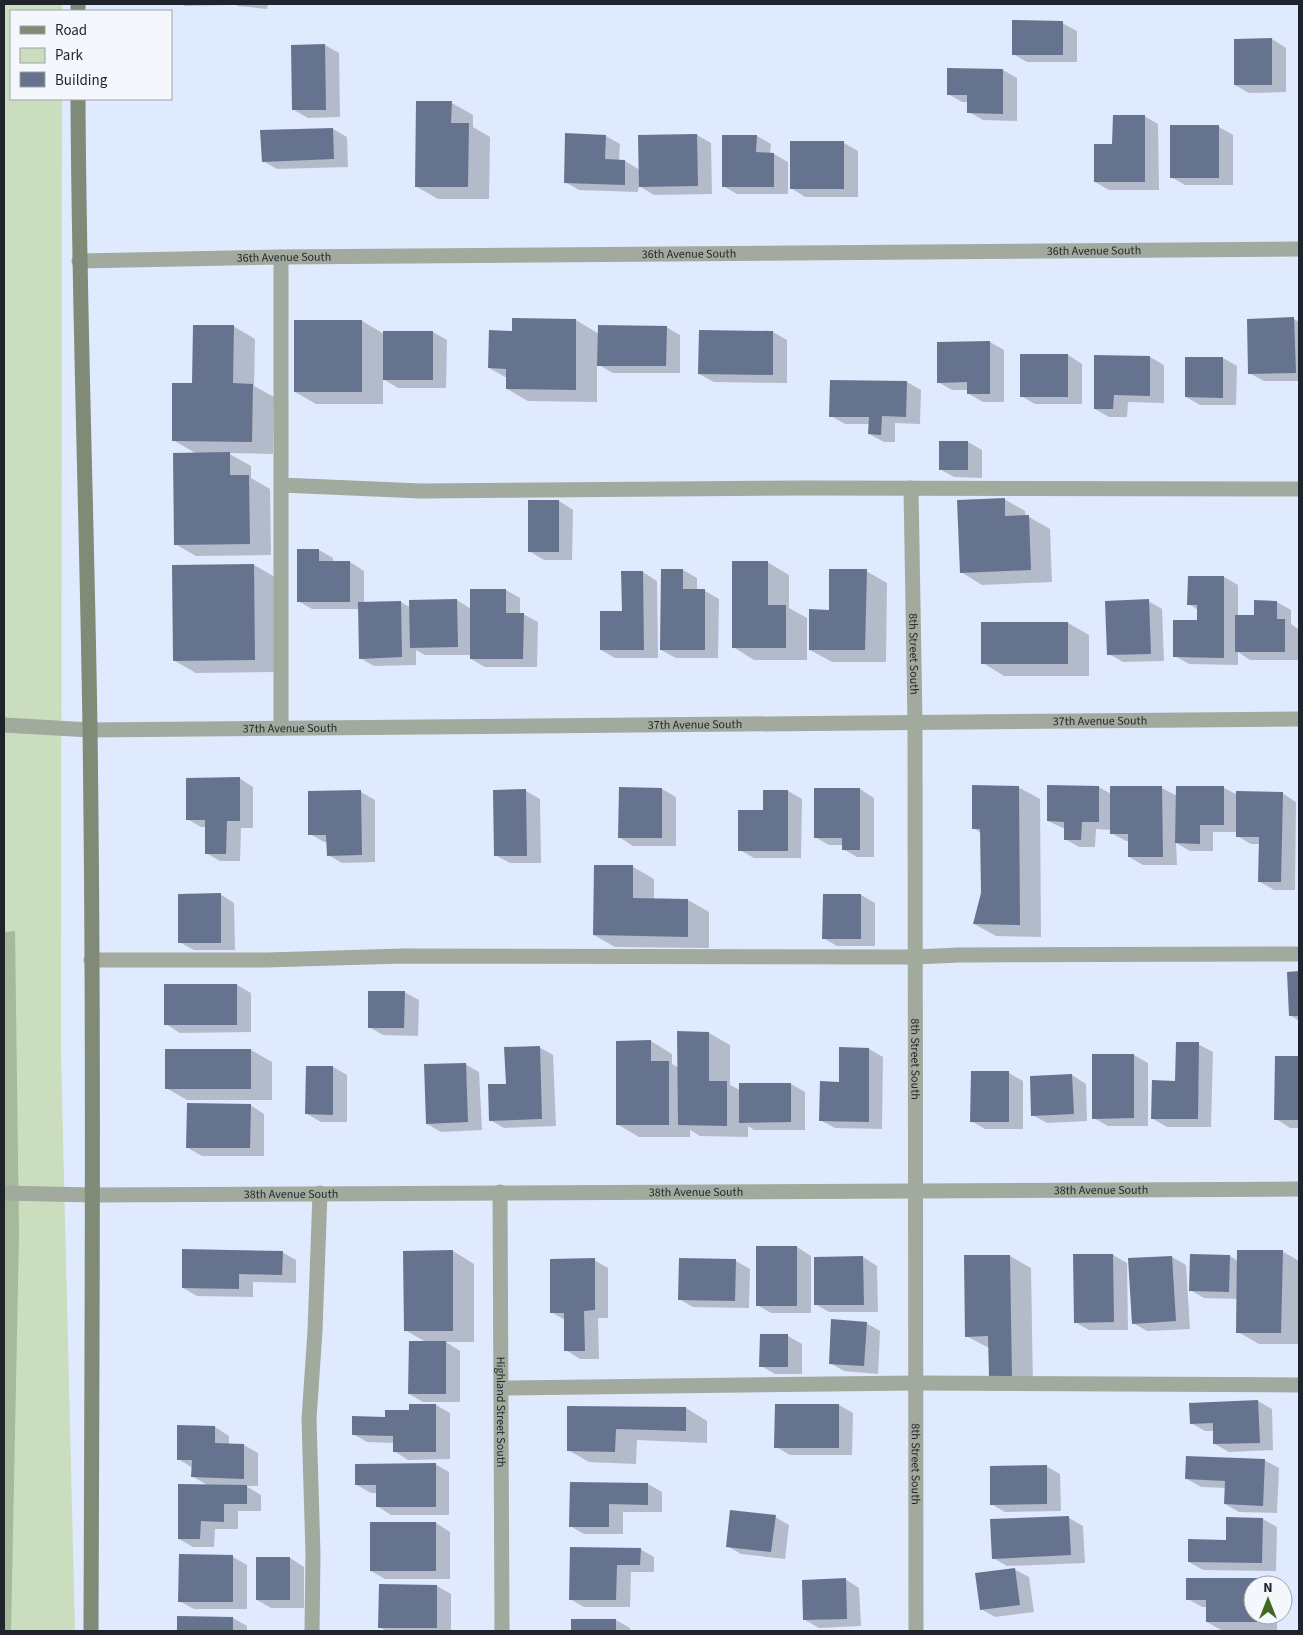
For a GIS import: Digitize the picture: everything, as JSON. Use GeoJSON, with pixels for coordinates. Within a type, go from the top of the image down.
{"type":"FeatureCollection","features":[{"type":"Feature","properties":{"kind":"main road"},"geometry":{"type":"LineString","coordinates":[[78,100],[79,260],[90,730],[91,1631]]}},
{"type":"Feature","properties":{"kind":"street","name":"36th Avenue South"},"geometry":{"type":"LineString","coordinates":[[79,260],[1299,249]]}},
{"type":"Feature","properties":{"kind":"street"},"geometry":{"type":"LineString","coordinates":[[281,257],[281,728]]}},
{"type":"Feature","properties":{"kind":"street"},"geometry":{"type":"LineString","coordinates":[[281,485],[421,491],[911,488],[1299,489]]}},
{"type":"Feature","properties":{"kind":"street","name":"8th Street South"},"geometry":{"type":"LineString","coordinates":[[911,488],[915,723],[916,1631]]}},
{"type":"Feature","properties":{"kind":"street","name":"37th Avenue South"},"geometry":{"type":"LineString","coordinates":[[4,725],[90,730],[1299,720]]}},
{"type":"Feature","properties":{"kind":"street"},"geometry":{"type":"LineString","coordinates":[[91,960],[266,960],[403,956],[915,957],[959,955],[1299,954]]}},
{"type":"Feature","properties":{"kind":"street","name":"38th Avenue South"},"geometry":{"type":"LineString","coordinates":[[4,1193],[92,1195],[1299,1189]]}},
{"type":"Feature","properties":{"kind":"street","name":"Highland Street South"},"geometry":{"type":"LineString","coordinates":[[500,1192],[502,1631]]}},
{"type":"Feature","properties":{"kind":"street"},"geometry":{"type":"LineString","coordinates":[[312,1631],[309,1419],[315,1331],[320,1193]]}},
{"type":"Feature","properties":{"kind":"street"},"geometry":{"type":"LineString","coordinates":[[501,1388],[916,1384],[1299,1385]]}},
{"type":"Feature","properties":{"kind":"green space"},"geometry":{"type":"Polygon","coordinates":[[[4,4],[62,4],[62,10],[10,10],[10,100],[62,100],[61,1054],[75,1631],[4,1631],[4,4]]]}},
{"type":"Feature","properties":{"kind":"green space"},"geometry":{"type":"Polygon","coordinates":[[[15,931],[19,1234],[11,1631],[4,1631],[4,932],[15,931]]]}},
{"type":"Feature","properties":{"kind":"building"},"geometry":{"type":"Polygon","coordinates":[[[1012,20],[1063,21],[1063,55],[1012,55],[1012,20]]]}},
{"type":"Feature","properties":{"kind":"building"},"geometry":{"type":"Polygon","coordinates":[[[1272,38],[1272,85],[1234,85],[1234,39],[1272,38]]]}},
{"type":"Feature","properties":{"kind":"building"},"geometry":{"type":"Polygon","coordinates":[[[325,44],[326,110],[292,110],[291,45],[325,44]]]}},
{"type":"Feature","properties":{"kind":"building"},"geometry":{"type":"Polygon","coordinates":[[[947,68],[1003,69],[1003,114],[967,113],[967,95],[947,95],[947,68]]]}},
{"type":"Feature","properties":{"kind":"building"},"geometry":{"type":"Polygon","coordinates":[[[416,101],[452,101],[451,123],[469,123],[468,187],[415,187],[416,101]]]}},
{"type":"Feature","properties":{"kind":"building"},"geometry":{"type":"Polygon","coordinates":[[[1113,115],[1145,115],[1145,182],[1094,182],[1094,144],[1112,144],[1113,115]]]}},
{"type":"Feature","properties":{"kind":"building"},"geometry":{"type":"Polygon","coordinates":[[[1170,125],[1219,125],[1219,178],[1170,178],[1170,125]]]}},
{"type":"Feature","properties":{"kind":"building"},"geometry":{"type":"Polygon","coordinates":[[[333,128],[334,159],[262,162],[260,130],[333,128]]]}},
{"type":"Feature","properties":{"kind":"building"},"geometry":{"type":"Polygon","coordinates":[[[565,133],[606,135],[605,159],[625,160],[625,185],[564,183],[565,133]]]}},
{"type":"Feature","properties":{"kind":"building"},"geometry":{"type":"Polygon","coordinates":[[[697,134],[698,186],[639,187],[638,135],[697,134]]]}},
{"type":"Feature","properties":{"kind":"building"},"geometry":{"type":"Polygon","coordinates":[[[722,135],[757,135],[756,152],[774,153],[774,187],[722,187],[722,135]]]}},
{"type":"Feature","properties":{"kind":"building"},"geometry":{"type":"Polygon","coordinates":[[[790,141],[844,141],[844,189],[790,189],[790,141]]]}},
{"type":"Feature","properties":{"kind":"building"},"geometry":{"type":"Polygon","coordinates":[[[1294,317],[1296,373],[1248,374],[1247,319],[1294,317]]]}},
{"type":"Feature","properties":{"kind":"building"},"geometry":{"type":"Polygon","coordinates":[[[512,318],[576,319],[576,390],[506,389],[506,369],[488,368],[489,330],[512,331],[512,318]]]}},
{"type":"Feature","properties":{"kind":"building"},"geometry":{"type":"Polygon","coordinates":[[[294,320],[362,320],[362,392],[294,392],[294,320]]]}},
{"type":"Feature","properties":{"kind":"building"},"geometry":{"type":"Polygon","coordinates":[[[193,325],[234,325],[233,383],[253,384],[252,442],[172,441],[172,383],[192,383],[193,325]]]}},
{"type":"Feature","properties":{"kind":"building"},"geometry":{"type":"Polygon","coordinates":[[[598,325],[667,326],[666,366],[597,366],[598,325]]]}},
{"type":"Feature","properties":{"kind":"building"},"geometry":{"type":"Polygon","coordinates":[[[699,330],[773,331],[773,375],[698,374],[699,330]]]}},
{"type":"Feature","properties":{"kind":"building"},"geometry":{"type":"Polygon","coordinates":[[[383,331],[433,331],[433,380],[383,380],[383,331]]]}},
{"type":"Feature","properties":{"kind":"building"},"geometry":{"type":"Polygon","coordinates":[[[990,341],[990,394],[967,394],[967,382],[937,383],[937,342],[990,341]]]}},
{"type":"Feature","properties":{"kind":"building"},"geometry":{"type":"Polygon","coordinates":[[[1020,354],[1068,354],[1068,397],[1020,397],[1020,354]]]}},
{"type":"Feature","properties":{"kind":"building"},"geometry":{"type":"Polygon","coordinates":[[[1094,355],[1150,356],[1150,396],[1114,395],[1113,409],[1094,409],[1094,355]]]}},
{"type":"Feature","properties":{"kind":"building"},"geometry":{"type":"Polygon","coordinates":[[[1185,357],[1223,357],[1223,398],[1185,397],[1185,357]]]}},
{"type":"Feature","properties":{"kind":"building"},"geometry":{"type":"Polygon","coordinates":[[[830,380],[907,381],[906,417],[882,416],[881,435],[868,434],[869,417],[829,417],[830,380]]]}},
{"type":"Feature","properties":{"kind":"building"},"geometry":{"type":"Polygon","coordinates":[[[939,441],[968,441],[968,470],[939,470],[939,441]]]}},
{"type":"Feature","properties":{"kind":"building"},"geometry":{"type":"Polygon","coordinates":[[[230,452],[230,475],[249,475],[250,544],[174,545],[173,453],[230,452]]]}},
{"type":"Feature","properties":{"kind":"building"},"geometry":{"type":"Polygon","coordinates":[[[1005,498],[1005,516],[1029,515],[1031,570],[960,573],[957,500],[1005,498]]]}},
{"type":"Feature","properties":{"kind":"building"},"geometry":{"type":"Polygon","coordinates":[[[528,500],[559,500],[559,552],[528,552],[528,500]]]}},
{"type":"Feature","properties":{"kind":"building"},"geometry":{"type":"Polygon","coordinates":[[[297,549],[319,549],[319,561],[350,561],[350,602],[297,602],[297,549]]]}},
{"type":"Feature","properties":{"kind":"building"},"geometry":{"type":"Polygon","coordinates":[[[732,561],[768,561],[768,605],[786,605],[786,648],[732,648],[732,561]]]}},
{"type":"Feature","properties":{"kind":"building"},"geometry":{"type":"Polygon","coordinates":[[[254,564],[255,660],[173,661],[172,565],[254,564]]]}},
{"type":"Feature","properties":{"kind":"building"},"geometry":{"type":"Polygon","coordinates":[[[661,569],[683,569],[683,589],[705,589],[705,650],[660,650],[661,569]]]}},
{"type":"Feature","properties":{"kind":"building"},"geometry":{"type":"Polygon","coordinates":[[[829,569],[867,569],[865,650],[809,650],[809,609],[829,610],[829,569]]]}},
{"type":"Feature","properties":{"kind":"building"},"geometry":{"type":"Polygon","coordinates":[[[621,571],[643,571],[644,650],[600,650],[600,611],[622,611],[621,571]]]}},
{"type":"Feature","properties":{"kind":"building"},"geometry":{"type":"Polygon","coordinates":[[[1188,576],[1224,576],[1224,658],[1173,657],[1173,620],[1197,620],[1197,605],[1187,605],[1188,576]]]}},
{"type":"Feature","properties":{"kind":"building"},"geometry":{"type":"Polygon","coordinates":[[[470,589],[506,589],[506,613],[524,613],[523,659],[470,659],[470,589]]]}},
{"type":"Feature","properties":{"kind":"building"},"geometry":{"type":"Polygon","coordinates":[[[457,599],[458,647],[410,648],[409,600],[457,599]]]}},
{"type":"Feature","properties":{"kind":"building"},"geometry":{"type":"Polygon","coordinates":[[[1149,599],[1151,654],[1107,655],[1105,601],[1149,599]]]}},
{"type":"Feature","properties":{"kind":"building"},"geometry":{"type":"Polygon","coordinates":[[[1254,600],[1277,601],[1277,619],[1285,619],[1285,652],[1235,652],[1235,615],[1254,615],[1254,600]]]}},
{"type":"Feature","properties":{"kind":"building"},"geometry":{"type":"Polygon","coordinates":[[[401,601],[402,657],[359,659],[358,602],[401,601]]]}},
{"type":"Feature","properties":{"kind":"building"},"geometry":{"type":"Polygon","coordinates":[[[981,622],[1068,622],[1068,664],[981,664],[981,622]]]}},
{"type":"Feature","properties":{"kind":"building"},"geometry":{"type":"Polygon","coordinates":[[[240,777],[240,821],[227,821],[226,854],[205,854],[205,820],[186,820],[186,778],[240,777]]]}},
{"type":"Feature","properties":{"kind":"building"},"geometry":{"type":"Polygon","coordinates":[[[972,785],[1019,786],[1020,925],[973,924],[981,893],[980,829],[972,829],[972,785]]]}},
{"type":"Feature","properties":{"kind":"building"},"geometry":{"type":"Polygon","coordinates":[[[1047,785],[1099,786],[1099,822],[1082,822],[1081,840],[1064,840],[1064,822],[1047,821],[1047,785]]]}},
{"type":"Feature","properties":{"kind":"building"},"geometry":{"type":"Polygon","coordinates":[[[1110,786],[1162,786],[1163,857],[1128,857],[1128,834],[1110,834],[1110,786]]]}},
{"type":"Feature","properties":{"kind":"building"},"geometry":{"type":"Polygon","coordinates":[[[1176,786],[1224,786],[1224,825],[1200,825],[1200,844],[1175,843],[1176,786]]]}},
{"type":"Feature","properties":{"kind":"building"},"geometry":{"type":"Polygon","coordinates":[[[619,787],[662,788],[662,838],[618,838],[619,787]]]}},
{"type":"Feature","properties":{"kind":"building"},"geometry":{"type":"Polygon","coordinates":[[[814,788],[860,788],[860,850],[842,850],[842,838],[814,838],[814,788]]]}},
{"type":"Feature","properties":{"kind":"building"},"geometry":{"type":"Polygon","coordinates":[[[526,789],[527,856],[494,856],[493,790],[526,789]]]}},
{"type":"Feature","properties":{"kind":"building"},"geometry":{"type":"Polygon","coordinates":[[[361,790],[362,855],[327,856],[326,835],[308,835],[308,791],[361,790]]]}},
{"type":"Feature","properties":{"kind":"building"},"geometry":{"type":"Polygon","coordinates":[[[763,790],[788,790],[788,851],[738,851],[738,810],[763,810],[763,790]]]}},
{"type":"Feature","properties":{"kind":"building"},"geometry":{"type":"Polygon","coordinates":[[[1236,791],[1283,792],[1281,882],[1258,882],[1259,837],[1236,837],[1236,791]]]}},
{"type":"Feature","properties":{"kind":"building"},"geometry":{"type":"Polygon","coordinates":[[[594,865],[633,865],[633,898],[688,899],[688,937],[593,935],[594,865]]]}},
{"type":"Feature","properties":{"kind":"building"},"geometry":{"type":"Polygon","coordinates":[[[221,893],[221,943],[178,943],[178,894],[221,893]]]}},
{"type":"Feature","properties":{"kind":"building"},"geometry":{"type":"Polygon","coordinates":[[[823,894],[861,894],[861,939],[822,939],[823,894]]]}},
{"type":"Feature","properties":{"kind":"building"},"geometry":{"type":"Polygon","coordinates":[[[1299,971],[1299,1016],[1289,1016],[1287,972],[1299,971]]]}},
{"type":"Feature","properties":{"kind":"building"},"geometry":{"type":"Polygon","coordinates":[[[164,984],[237,984],[237,1025],[164,1025],[164,984]]]}},
{"type":"Feature","properties":{"kind":"building"},"geometry":{"type":"Polygon","coordinates":[[[368,991],[405,991],[404,1028],[368,1028],[368,991]]]}},
{"type":"Feature","properties":{"kind":"building"},"geometry":{"type":"Polygon","coordinates":[[[677,1031],[709,1032],[709,1081],[727,1081],[727,1126],[678,1125],[677,1031]]]}},
{"type":"Feature","properties":{"kind":"building"},"geometry":{"type":"Polygon","coordinates":[[[651,1040],[651,1061],[669,1061],[669,1125],[616,1125],[616,1041],[651,1040]]]}},
{"type":"Feature","properties":{"kind":"building"},"geometry":{"type":"Polygon","coordinates":[[[1176,1042],[1199,1042],[1198,1119],[1151,1119],[1152,1080],[1175,1081],[1176,1042]]]}},
{"type":"Feature","properties":{"kind":"building"},"geometry":{"type":"Polygon","coordinates":[[[540,1046],[542,1119],[489,1121],[488,1084],[506,1084],[504,1047],[540,1046]]]}},
{"type":"Feature","properties":{"kind":"building"},"geometry":{"type":"Polygon","coordinates":[[[839,1047],[869,1048],[869,1122],[819,1121],[820,1081],[839,1082],[839,1047]]]}},
{"type":"Feature","properties":{"kind":"building"},"geometry":{"type":"Polygon","coordinates":[[[165,1049],[251,1049],[251,1089],[165,1089],[165,1049]]]}},
{"type":"Feature","properties":{"kind":"building"},"geometry":{"type":"Polygon","coordinates":[[[1092,1054],[1134,1054],[1134,1118],[1092,1119],[1092,1054]]]}},
{"type":"Feature","properties":{"kind":"building"},"geometry":{"type":"Polygon","coordinates":[[[1275,1056],[1299,1056],[1299,1120],[1274,1120],[1275,1056]]]}},
{"type":"Feature","properties":{"kind":"building"},"geometry":{"type":"Polygon","coordinates":[[[466,1063],[468,1122],[426,1124],[424,1064],[466,1063]]]}},
{"type":"Feature","properties":{"kind":"building"},"geometry":{"type":"Polygon","coordinates":[[[306,1066],[333,1066],[333,1115],[305,1114],[306,1066]]]}},
{"type":"Feature","properties":{"kind":"building"},"geometry":{"type":"Polygon","coordinates":[[[971,1071],[1009,1071],[1009,1122],[970,1122],[971,1071]]]}},
{"type":"Feature","properties":{"kind":"building"},"geometry":{"type":"Polygon","coordinates":[[[1072,1074],[1074,1114],[1031,1116],[1030,1076],[1072,1074]]]}},
{"type":"Feature","properties":{"kind":"building"},"geometry":{"type":"Polygon","coordinates":[[[739,1083],[791,1083],[791,1122],[739,1123],[739,1083]]]}},
{"type":"Feature","properties":{"kind":"building"},"geometry":{"type":"Polygon","coordinates":[[[187,1103],[251,1104],[250,1148],[186,1148],[187,1103]]]}},
{"type":"Feature","properties":{"kind":"building"},"geometry":{"type":"Polygon","coordinates":[[[756,1246],[797,1246],[797,1306],[756,1306],[756,1246]]]}},
{"type":"Feature","properties":{"kind":"building"},"geometry":{"type":"Polygon","coordinates":[[[182,1249],[283,1251],[282,1275],[239,1274],[239,1289],[182,1288],[182,1249]]]}},
{"type":"Feature","properties":{"kind":"building"},"geometry":{"type":"Polygon","coordinates":[[[453,1250],[453,1331],[404,1331],[403,1251],[453,1250]]]}},
{"type":"Feature","properties":{"kind":"building"},"geometry":{"type":"Polygon","coordinates":[[[1237,1250],[1283,1250],[1281,1333],[1236,1333],[1237,1250]]]}},
{"type":"Feature","properties":{"kind":"building"},"geometry":{"type":"Polygon","coordinates":[[[1073,1254],[1113,1254],[1114,1322],[1074,1323],[1073,1254]]]}},
{"type":"Feature","properties":{"kind":"building"},"geometry":{"type":"Polygon","coordinates":[[[1190,1254],[1230,1255],[1229,1292],[1189,1291],[1190,1254]]]}},
{"type":"Feature","properties":{"kind":"building"},"geometry":{"type":"Polygon","coordinates":[[[964,1255],[1010,1255],[1012,1377],[989,1377],[988,1336],[965,1337],[964,1255]]]}},
{"type":"Feature","properties":{"kind":"building"},"geometry":{"type":"Polygon","coordinates":[[[863,1256],[864,1305],[814,1305],[814,1257],[863,1256]]]}},
{"type":"Feature","properties":{"kind":"building"},"geometry":{"type":"Polygon","coordinates":[[[1172,1256],[1176,1321],[1132,1324],[1128,1258],[1172,1256]]]}},
{"type":"Feature","properties":{"kind":"building"},"geometry":{"type":"Polygon","coordinates":[[[595,1258],[595,1310],[584,1311],[585,1351],[564,1351],[564,1313],[550,1313],[550,1259],[595,1258]]]}},
{"type":"Feature","properties":{"kind":"building"},"geometry":{"type":"Polygon","coordinates":[[[679,1258],[736,1259],[735,1301],[678,1300],[679,1258]]]}},
{"type":"Feature","properties":{"kind":"building"},"geometry":{"type":"Polygon","coordinates":[[[831,1319],[867,1322],[864,1366],[829,1364],[831,1319]]]}},
{"type":"Feature","properties":{"kind":"building"},"geometry":{"type":"Polygon","coordinates":[[[760,1334],[788,1334],[788,1367],[759,1367],[760,1334]]]}},
{"type":"Feature","properties":{"kind":"building"},"geometry":{"type":"Polygon","coordinates":[[[409,1341],[446,1341],[446,1394],[408,1394],[409,1341]]]}},
{"type":"Feature","properties":{"kind":"building"},"geometry":{"type":"Polygon","coordinates":[[[1258,1400],[1260,1443],[1213,1444],[1213,1423],[1190,1424],[1189,1403],[1258,1400]]]}},
{"type":"Feature","properties":{"kind":"building"},"geometry":{"type":"Polygon","coordinates":[[[409,1404],[436,1404],[436,1452],[393,1452],[393,1436],[352,1435],[352,1416],[385,1417],[385,1410],[409,1410],[409,1404]]]}},
{"type":"Feature","properties":{"kind":"building"},"geometry":{"type":"Polygon","coordinates":[[[775,1404],[839,1404],[839,1448],[774,1448],[775,1404]]]}},
{"type":"Feature","properties":{"kind":"building"},"geometry":{"type":"Polygon","coordinates":[[[567,1406],[686,1407],[686,1431],[616,1429],[615,1452],[567,1451],[567,1406]]]}},
{"type":"Feature","properties":{"kind":"building"},"geometry":{"type":"Polygon","coordinates":[[[177,1425],[215,1426],[215,1443],[244,1444],[244,1479],[191,1477],[192,1460],[177,1460],[177,1425]]]}},
{"type":"Feature","properties":{"kind":"building"},"geometry":{"type":"Polygon","coordinates":[[[1186,1456],[1265,1459],[1263,1506],[1224,1504],[1225,1481],[1185,1479],[1186,1456]]]}},
{"type":"Feature","properties":{"kind":"building"},"geometry":{"type":"Polygon","coordinates":[[[436,1463],[436,1507],[376,1507],[376,1485],[355,1485],[355,1464],[436,1463]]]}},
{"type":"Feature","properties":{"kind":"building"},"geometry":{"type":"Polygon","coordinates":[[[1047,1465],[1047,1504],[990,1505],[990,1466],[1047,1465]]]}},
{"type":"Feature","properties":{"kind":"building"},"geometry":{"type":"Polygon","coordinates":[[[570,1482],[648,1483],[648,1505],[609,1504],[609,1527],[569,1527],[570,1482]]]}},
{"type":"Feature","properties":{"kind":"building"},"geometry":{"type":"Polygon","coordinates":[[[178,1484],[247,1485],[247,1504],[224,1504],[224,1522],[201,1521],[200,1539],[178,1539],[178,1484]]]}},
{"type":"Feature","properties":{"kind":"building"},"geometry":{"type":"Polygon","coordinates":[[[730,1510],[776,1515],[771,1552],[726,1547],[730,1510]]]}},
{"type":"Feature","properties":{"kind":"building"},"geometry":{"type":"Polygon","coordinates":[[[1069,1516],[1071,1555],[992,1559],[990,1519],[1069,1516]]]}},
{"type":"Feature","properties":{"kind":"building"},"geometry":{"type":"Polygon","coordinates":[[[1226,1517],[1263,1518],[1262,1563],[1188,1562],[1188,1539],[1226,1540],[1226,1517]]]}},
{"type":"Feature","properties":{"kind":"building"},"geometry":{"type":"Polygon","coordinates":[[[370,1522],[436,1522],[436,1571],[370,1571],[370,1522]]]}},
{"type":"Feature","properties":{"kind":"building"},"geometry":{"type":"Polygon","coordinates":[[[570,1547],[641,1548],[640,1565],[617,1565],[616,1600],[569,1600],[570,1547]]]}},
{"type":"Feature","properties":{"kind":"building"},"geometry":{"type":"Polygon","coordinates":[[[179,1554],[233,1555],[233,1602],[178,1602],[179,1554]]]}},
{"type":"Feature","properties":{"kind":"building"},"geometry":{"type":"Polygon","coordinates":[[[256,1557],[290,1557],[290,1600],[256,1600],[256,1557]]]}},
{"type":"Feature","properties":{"kind":"building"},"geometry":{"type":"Polygon","coordinates":[[[1015,1568],[1020,1605],[980,1610],[975,1573],[1015,1568]]]}},
{"type":"Feature","properties":{"kind":"building"},"geometry":{"type":"Polygon","coordinates":[[[846,1578],[847,1619],[803,1620],[802,1580],[846,1578]]]}},
{"type":"Feature","properties":{"kind":"building"},"geometry":{"type":"Polygon","coordinates":[[[1186,1578],[1243,1578],[1243,1622],[1206,1622],[1206,1600],[1186,1600],[1186,1578]]]}},
{"type":"Feature","properties":{"kind":"building"},"geometry":{"type":"Polygon","coordinates":[[[379,1584],[437,1585],[437,1628],[378,1628],[379,1584]]]}},
{"type":"Feature","properties":{"kind":"building"},"geometry":{"type":"Polygon","coordinates":[[[177,1616],[233,1617],[233,1631],[177,1631],[177,1616]]]}},
{"type":"Feature","properties":{"kind":"building"},"geometry":{"type":"Polygon","coordinates":[[[571,1619],[616,1619],[616,1631],[571,1631],[571,1619]]]}}]}
